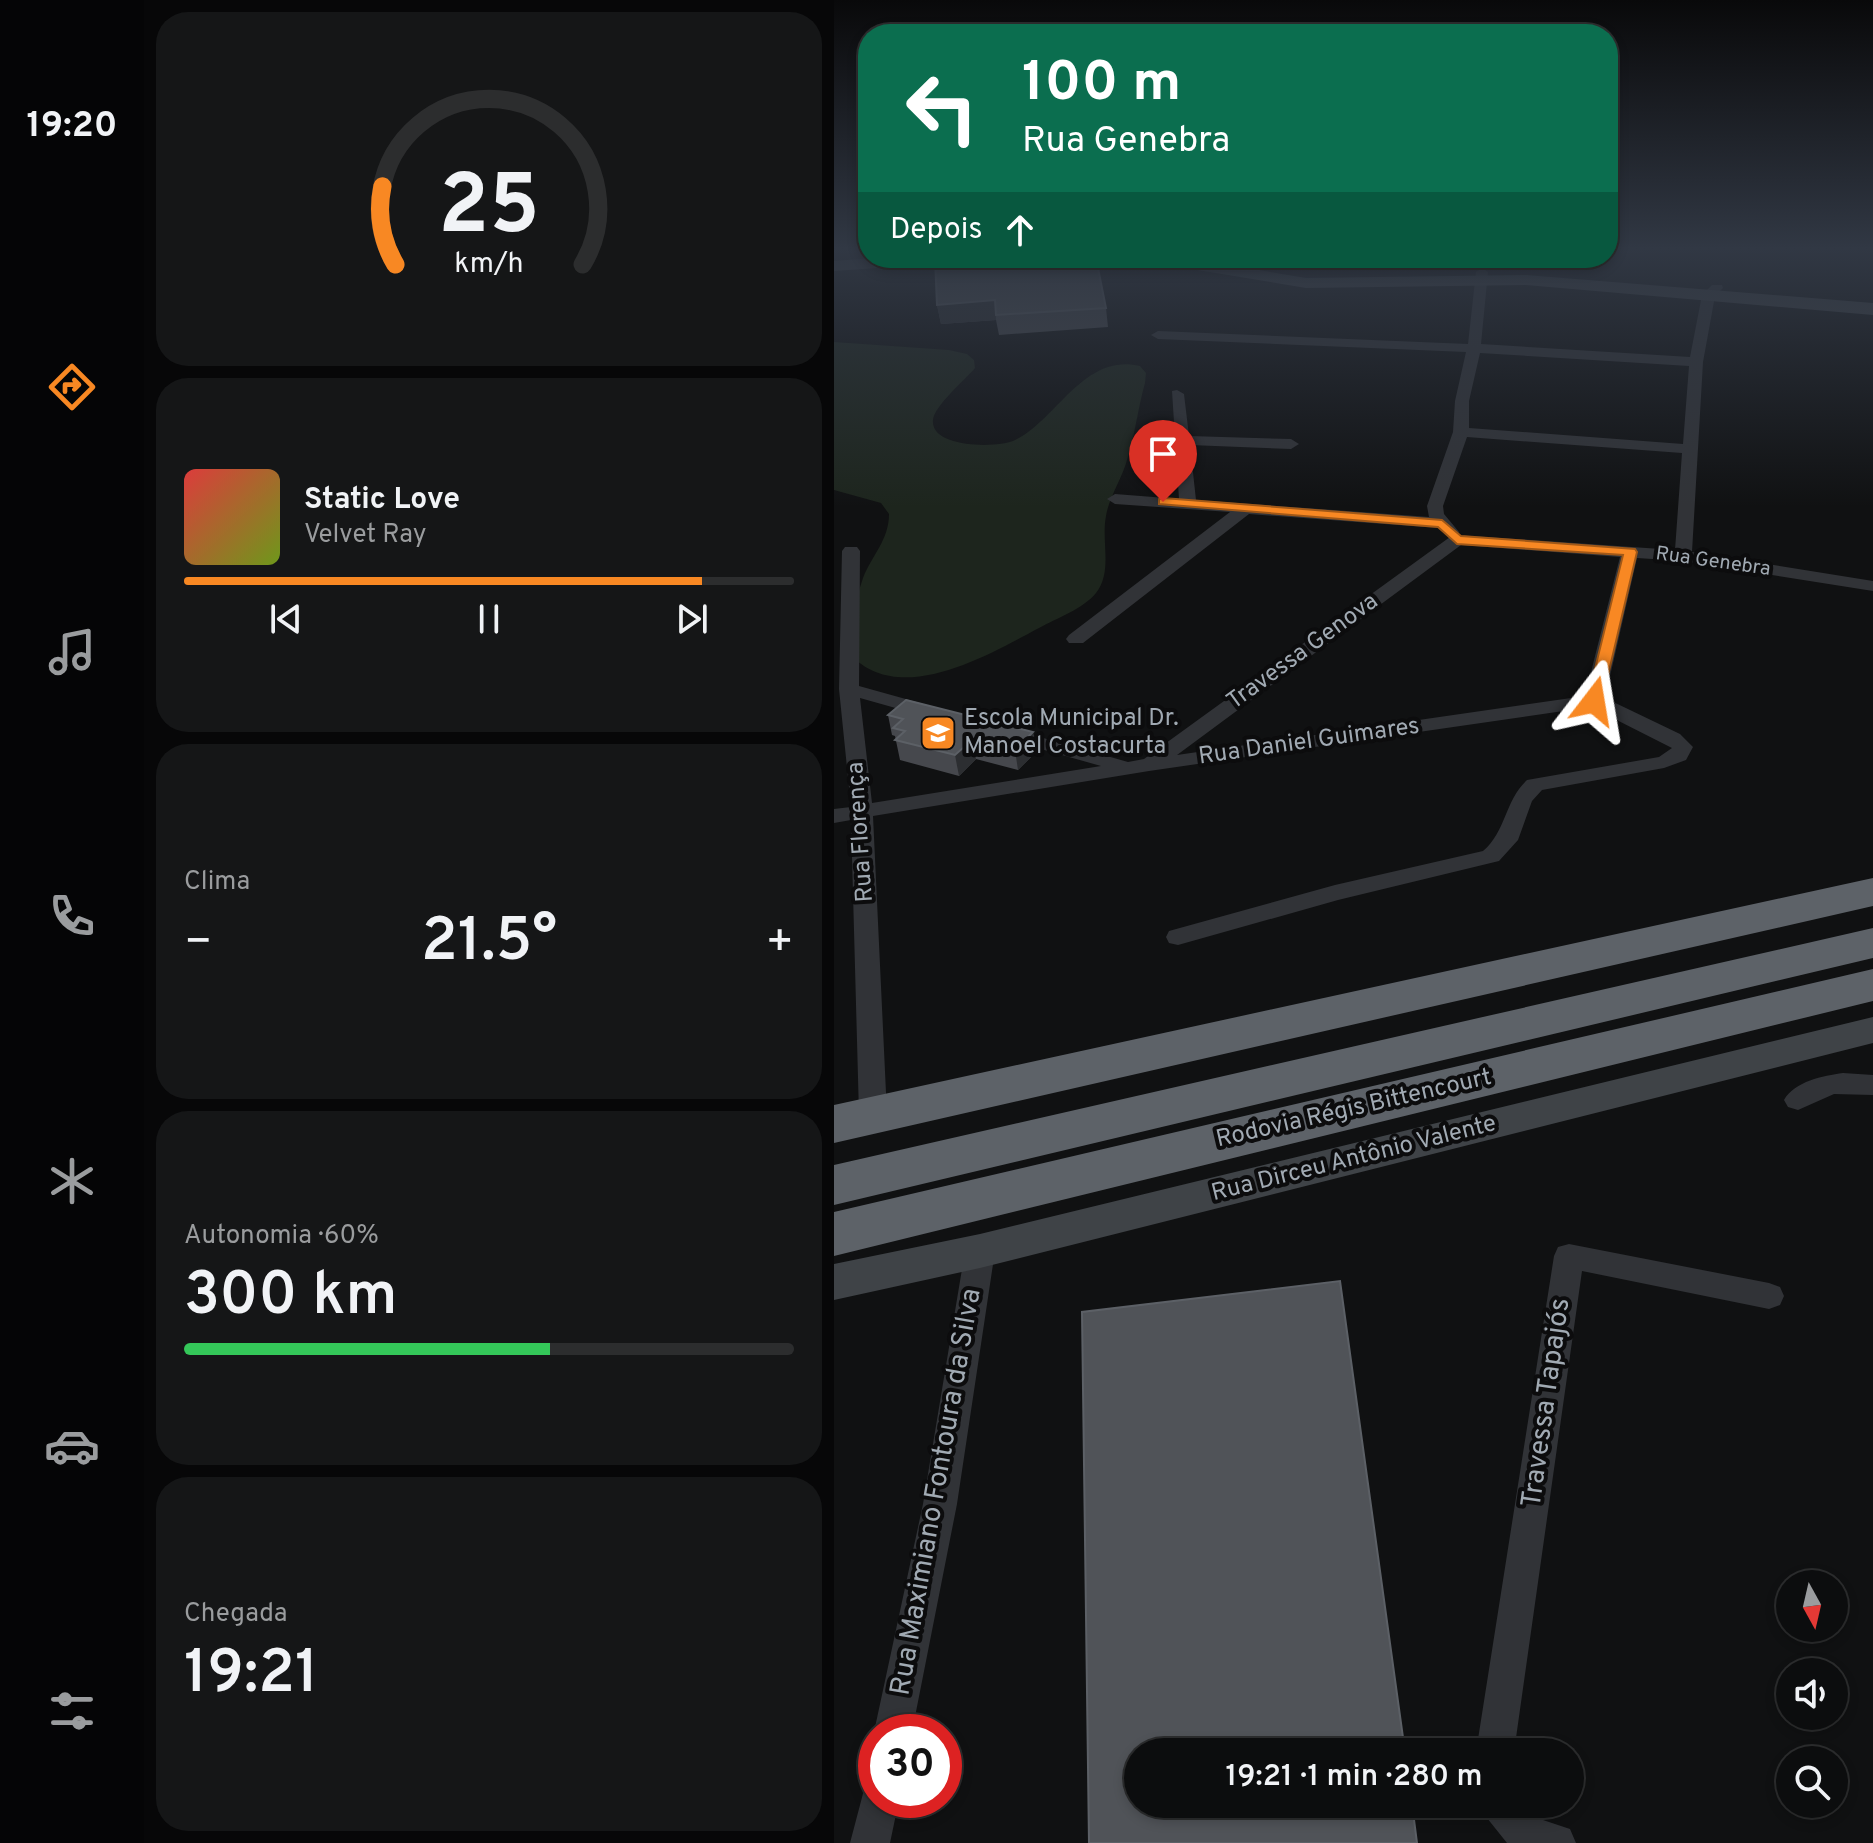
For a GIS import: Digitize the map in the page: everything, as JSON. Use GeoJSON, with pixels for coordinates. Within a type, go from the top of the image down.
{"type":"FeatureCollection","features":[{"type":"Feature","properties":{"kind":"highway"},"geometry":{"type":"LineString","coordinates":[[854,1119],[1873,892]]}},
{"type":"Feature","properties":{"kind":"highway","name":"Rodovia Régis Bittencourt"},"geometry":{"type":"LineString","coordinates":[[834,1185],[1873,943]]}},
{"type":"Feature","properties":{"kind":"highway","name":"Rodovia Régis Bittencourt"},"geometry":{"type":"LineString","coordinates":[[834,1234],[1873,985]]}},
{"type":"Feature","properties":{"kind":"main road","name":"Rua Dirceu Antônio Valente"},"geometry":{"type":"LineString","coordinates":[[834,1282],[980,1251],[1873,1030]]}},
{"type":"Feature","properties":{"kind":"street"},"geometry":{"type":"LineString","coordinates":[[1158,335],[1474,348],[1696,362]]}},
{"type":"Feature","properties":{"kind":"street"},"geometry":{"type":"LineString","coordinates":[[1457,540],[1436,515],[1435,506],[1461,432],[1462,401],[1475,335]]}},
{"type":"Feature","properties":{"kind":"street"},"geometry":{"type":"LineString","coordinates":[[1683,556],[1696,362],[1702,335]]}},
{"type":"Feature","properties":{"kind":"street"},"geometry":{"type":"LineString","coordinates":[[1177,394],[1188,503]]}},
{"type":"Feature","properties":{"kind":"street"},"geometry":{"type":"LineString","coordinates":[[1461,432],[1691,449]]}},
{"type":"Feature","properties":{"kind":"street"},"geometry":{"type":"LineString","coordinates":[[1181,440],[1291,444]]}},
{"type":"Feature","properties":{"kind":"street"},"geometry":{"type":"LineString","coordinates":[[1115,499],[1442,523]]}},
{"type":"Feature","properties":{"kind":"street"},"geometry":{"type":"LineString","coordinates":[[1076,639],[1245,509]]}},
{"type":"Feature","properties":{"kind":"street","name":"Rua Genebra"},"geometry":{"type":"LineString","coordinates":[[1457,540],[1683,556],[1873,586]]}},
{"type":"Feature","properties":{"kind":"street","name":"Travessa Genova"},"geometry":{"type":"LineString","coordinates":[[1139,766],[1457,540]]}},
{"type":"Feature","properties":{"kind":"street","name":"Rua Florença"},"geometry":{"type":"LineString","coordinates":[[851,551],[849,689],[862,811],[854,1119]]}},
{"type":"Feature","properties":{"kind":"street"},"geometry":{"type":"LineString","coordinates":[[1178,937],[1335,893],[1491,856],[1505,847],[1524,793],[1535,785],[1664,762],[1679,756],[1683,747],[1673,738],[1594,701],[1630,552]]}},
{"type":"Feature","properties":{"kind":"street"},"geometry":{"type":"LineString","coordinates":[[849,689],[952,718]]}},
{"type":"Feature","properties":{"kind":"street","name":"Rua Daniel Guimares"},"geometry":{"type":"LineString","coordinates":[[834,816],[1139,766],[1594,701]]}},
{"type":"Feature","properties":{"kind":"street"},"geometry":{"type":"LineString","coordinates":[[982,726],[1139,766]]}},
{"type":"Feature","properties":{"kind":"street"},"geometry":{"type":"LineString","coordinates":[[1798,1100],[1828,1084],[1856,1082],[1873,1085]]}},
{"type":"Feature","properties":{"kind":"street","name":"Rua Maximiano Fontoura da Silva"},"geometry":{"type":"LineString","coordinates":[[897,1714],[940,1504],[980,1251]]}},
{"type":"Feature","properties":{"kind":"street","name":"Travessa Tapajós"},"geometry":{"type":"LineString","coordinates":[[1497,1738],[1569,1256],[1769,1296]]}},
{"type":"Feature","properties":{"kind":"street"},"geometry":{"type":"LineString","coordinates":[[870,1843],[875,1818]]}},
{"type":"Feature","properties":{"kind":"street"},"geometry":{"type":"LineString","coordinates":[[1512,1818],[1525,1834],[1556,1843]]}},
{"type":"Feature","properties":{"kind":"shaded area"},"geometry":{"type":"Polygon","coordinates":[[[834,342],[967,354],[974,360],[975,368],[944,401],[933,420],[935,429],[942,436],[966,444],[993,445],[1013,441],[1028,432],[1071,391],[1102,369],[1120,364],[1140,366],[1146,373],[1145,383],[1130,451],[1106,516],[1104,575],[1091,599],[995,651],[944,671],[918,677],[893,677],[870,669],[850,654],[860,587],[883,540],[889,514],[881,503],[834,490],[834,342]]]}},
{"type":"Feature","properties":{"kind":"building"},"geometry":{"type":"Polygon","coordinates":[[[906,700],[1033,732],[1015,750],[973,739],[955,755],[895,740],[905,731],[893,728],[903,719],[888,715],[906,700]]]}},
{"type":"Feature","properties":{"kind":"building"},"geometry":{"type":"Polygon","coordinates":[[[1340,1281],[1403,1738],[1124,1738],[1124,1818],[1414,1818],[1417,1843],[1089,1843],[1082,1312],[1340,1281]]]}},
{"type":"Feature","properties":{"kind":"place","name":"Escola Municipal Dr. Manoel Costacurta"},"geometry":{"type":"Point","coordinates":[938,733]}},
{"type":"Feature","properties":{"kind":"route"},"geometry":{"type":"LineString","coordinates":[[1163,502],[1442,523],[1457,540],[1630,552],[1594,701]]}}]}
